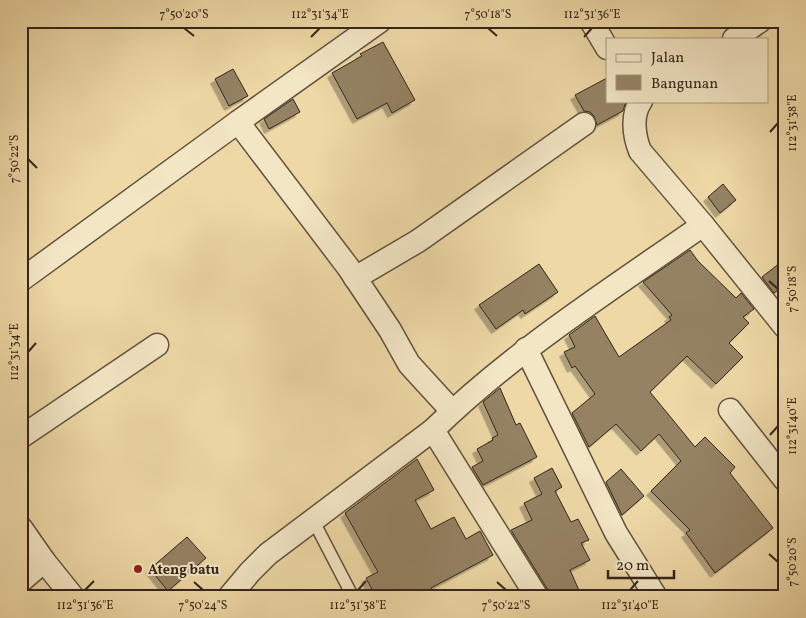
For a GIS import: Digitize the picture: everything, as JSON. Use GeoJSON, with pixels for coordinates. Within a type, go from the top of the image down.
{"type":"FeatureCollection","features":[{"type":"Feature","properties":{"kind":"street"},"geometry":{"type":"LineString","coordinates":[[21,280],[380,21]]}},
{"type":"Feature","properties":{"kind":"street"},"geometry":{"type":"LineString","coordinates":[[591,21],[606,46]]}},
{"type":"Feature","properties":{"kind":"street"},"geometry":{"type":"LineString","coordinates":[[735,38],[760,21]]}},
{"type":"Feature","properties":{"kind":"street"},"geometry":{"type":"LineString","coordinates":[[640,102],[636,109],[634,127],[635,139],[640,151],[703,225],[785,328]]}},
{"type":"Feature","properties":{"kind":"street"},"geometry":{"type":"LineString","coordinates":[[238,122],[355,278],[390,330],[409,364],[452,411]]}},
{"type":"Feature","properties":{"kind":"street"},"geometry":{"type":"LineString","coordinates":[[355,278],[418,241],[584,124]]}},
{"type":"Feature","properties":{"kind":"street"},"geometry":{"type":"LineString","coordinates":[[229,597],[268,554],[433,430],[452,411],[526,349],[703,225]]}},
{"type":"Feature","properties":{"kind":"street"},"geometry":{"type":"LineString","coordinates":[[21,437],[157,345]]}},
{"type":"Feature","properties":{"kind":"street"},"geometry":{"type":"LineString","coordinates":[[526,349],[616,534],[656,597]]}},
{"type":"Feature","properties":{"kind":"street"},"geometry":{"type":"LineString","coordinates":[[730,410],[785,480]]}},
{"type":"Feature","properties":{"kind":"street"},"geometry":{"type":"LineString","coordinates":[[433,430],[537,597]]}},
{"type":"Feature","properties":{"kind":"street"},"geometry":{"type":"LineString","coordinates":[[21,528],[73,597]]}},
{"type":"Feature","properties":{"kind":"street"},"geometry":{"type":"LineString","coordinates":[[21,580],[44,561]]}},
{"type":"Feature","properties":{"kind":"lane"},"geometry":{"type":"LineString","coordinates":[[313,520],[353,597]]}},
{"type":"Feature","properties":{"kind":"building"},"geometry":{"type":"Polygon","coordinates":[[[383,42],[415,100],[392,113],[387,103],[357,119],[332,73],[362,56],[360,54],[383,42]]]}},
{"type":"Feature","properties":{"kind":"building"},"geometry":{"type":"Polygon","coordinates":[[[233,69],[248,96],[229,106],[215,79],[233,69]]]}},
{"type":"Feature","properties":{"kind":"building"},"geometry":{"type":"Polygon","coordinates":[[[606,79],[606,102],[626,102],[623,111],[597,125],[594,116],[590,112],[584,111],[575,95],[606,79]]]}},
{"type":"Feature","properties":{"kind":"building"},"geometry":{"type":"Polygon","coordinates":[[[293,99],[300,112],[269,129],[264,119],[293,99]]]}},
{"type":"Feature","properties":{"kind":"building"},"geometry":{"type":"Polygon","coordinates":[[[723,184],[736,200],[720,213],[708,197],[723,184]]]}},
{"type":"Feature","properties":{"kind":"building"},"geometry":{"type":"Polygon","coordinates":[[[690,250],[698,261],[736,298],[741,293],[754,309],[743,317],[749,323],[729,343],[743,357],[716,384],[687,356],[650,392],[695,447],[705,437],[735,467],[730,473],[773,528],[715,573],[686,533],[690,530],[651,491],[681,461],[659,434],[641,451],[616,424],[589,447],[572,413],[595,394],[575,366],[572,368],[564,352],[575,347],[569,335],[595,316],[619,357],[671,320],[669,317],[672,315],[643,282],[690,250]]]}},
{"type":"Feature","properties":{"kind":"building"},"geometry":{"type":"Polygon","coordinates":[[[785,259],[785,284],[774,293],[762,277],[785,259]]]}},
{"type":"Feature","properties":{"kind":"building"},"geometry":{"type":"Polygon","coordinates":[[[539,264],[558,292],[525,314],[523,310],[496,329],[479,305],[539,264]]]}},
{"type":"Feature","properties":{"kind":"building"},"geometry":{"type":"Polygon","coordinates":[[[500,388],[516,425],[520,423],[537,457],[483,485],[472,467],[483,461],[477,449],[498,435],[483,402],[500,388]]]}},
{"type":"Feature","properties":{"kind":"building"},"geometry":{"type":"Polygon","coordinates":[[[417,459],[434,490],[415,500],[431,529],[454,517],[466,539],[480,531],[493,555],[431,588],[435,597],[376,597],[366,578],[378,572],[345,513],[417,459]]]}},
{"type":"Feature","properties":{"kind":"building"},"geometry":{"type":"Polygon","coordinates":[[[552,468],[562,487],[555,491],[571,522],[578,519],[589,540],[581,543],[590,560],[570,570],[582,597],[550,597],[548,590],[511,530],[532,520],[524,503],[542,494],[534,478],[552,468]]]}},
{"type":"Feature","properties":{"kind":"building"},"geometry":{"type":"Polygon","coordinates":[[[621,469],[644,496],[622,515],[606,482],[621,469]]]}},
{"type":"Feature","properties":{"kind":"building"},"geometry":{"type":"Polygon","coordinates":[[[187,537],[206,558],[168,591],[150,569],[187,537]]]}},
{"type":"Feature","properties":{"kind":"place","name":"Ateng batu"},"geometry":{"type":"Point","coordinates":[138,569]}}]}
